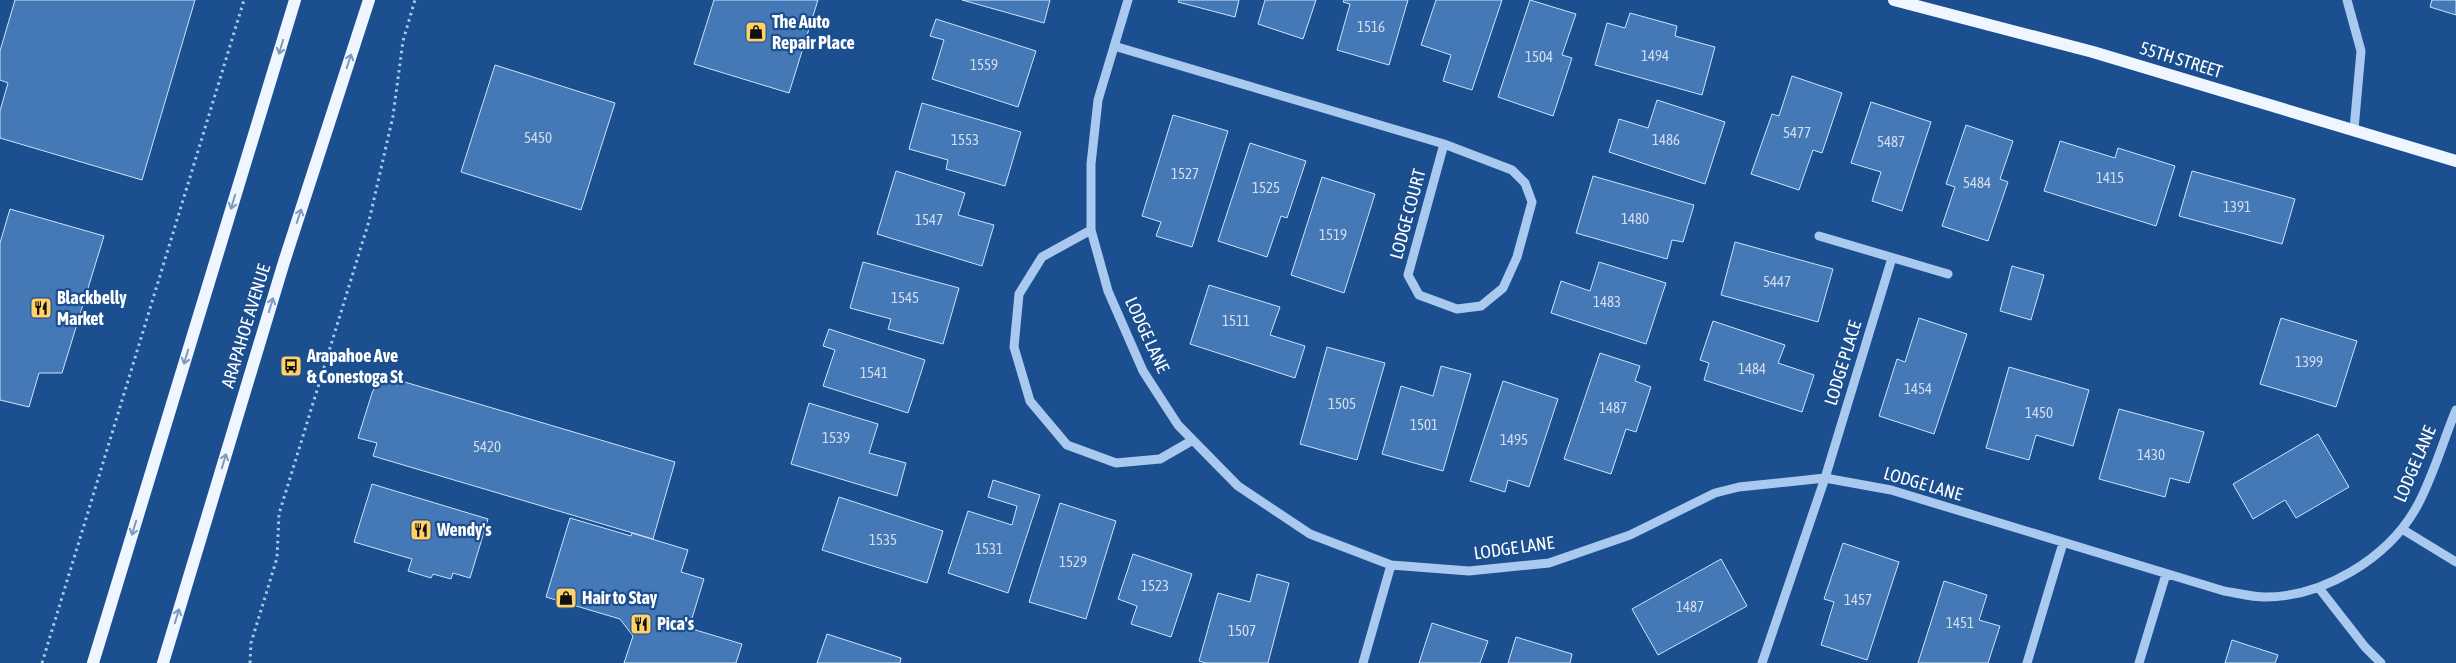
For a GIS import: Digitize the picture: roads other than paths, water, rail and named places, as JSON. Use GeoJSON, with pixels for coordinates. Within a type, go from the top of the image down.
{"type":"FeatureCollection","features":[{"type":"Feature","properties":{"kind":"main road"},"geometry":{"type":"LineString","coordinates":[[93,663],[295,0]]}},
{"type":"Feature","properties":{"kind":"main road","name":"ARAPAHOE AVENUE"},"geometry":{"type":"LineString","coordinates":[[163,663],[281,271],[369,0]]}},
{"type":"Feature","properties":{"kind":"main road","name":"55TH STREET"},"geometry":{"type":"LineString","coordinates":[[1894,0],[2093,52],[2354,129],[2456,162]]}},
{"type":"Feature","properties":{"kind":"street","name":"LODGE LANE"},"geometry":{"type":"LineString","coordinates":[[1128,0],[1098,100],[1091,164],[1091,230],[1108,291],[1143,370],[1178,424],[1238,486],[1310,534],[1391,565],[1469,572],[1549,562],[1630,535],[1715,494],[1739,487],[1825,478],[1891,490],[2224,591],[2265,597],[2319,588],[2367,563],[2402,530],[2416,508],[2456,410]]}},
{"type":"Feature","properties":{"kind":"street"},"geometry":{"type":"LineString","coordinates":[[2347,0],[2361,52],[2354,129]]}},
{"type":"Feature","properties":{"kind":"street","name":"LODGE COURT"},"geometry":{"type":"LineString","coordinates":[[1114,46],[1444,144],[1512,170],[1525,183],[1532,202],[1517,257],[1503,288],[1481,306],[1457,309],[1419,295],[1408,275],[1444,144]]}},
{"type":"Feature","properties":{"kind":"street"},"geometry":{"type":"LineString","coordinates":[[1091,230],[1042,257],[1019,294],[1014,347],[1030,401],[1067,445],[1116,463],[1160,459],[1193,440]]}},
{"type":"Feature","properties":{"kind":"street"},"geometry":{"type":"LineString","coordinates":[[1818,236],[1948,274]]}},
{"type":"Feature","properties":{"kind":"street","name":"LODGE PLACE"},"geometry":{"type":"LineString","coordinates":[[1762,663],[1825,478],[1892,258]]}},
{"type":"Feature","properties":{"kind":"street","name":"LODGE LANE"},"geometry":{"type":"LineString","coordinates":[[2402,530],[2456,562]]}},
{"type":"Feature","properties":{"kind":"street"},"geometry":{"type":"LineString","coordinates":[[2027,663],[2063,543]]}},
{"type":"Feature","properties":{"kind":"street"},"geometry":{"type":"LineString","coordinates":[[1363,663],[1391,565]]}},
{"type":"Feature","properties":{"kind":"street"},"geometry":{"type":"LineString","coordinates":[[2139,663],[2166,574]]}},
{"type":"Feature","properties":{"kind":"street"},"geometry":{"type":"LineString","coordinates":[[2319,588],[2365,647],[2381,663]]}},
{"type":"Feature","properties":{"kind":"place","name":"The Auto Repair Place"},"geometry":{"type":"Point","coordinates":[756,32]}},
{"type":"Feature","properties":{"kind":"place","name":"Blackbelly Market"},"geometry":{"type":"Point","coordinates":[41,308]}},
{"type":"Feature","properties":{"kind":"place","name":"Arapahoe Ave & Conestoga St"},"geometry":{"type":"Point","coordinates":[291,366]}},
{"type":"Feature","properties":{"kind":"place","name":"Wendy's"},"geometry":{"type":"Point","coordinates":[421,530]}},
{"type":"Feature","properties":{"kind":"place","name":"Hair to Stay"},"geometry":{"type":"Point","coordinates":[566,598]}},
{"type":"Feature","properties":{"kind":"place","name":"Pica's"},"geometry":{"type":"Point","coordinates":[641,624]}}]}
